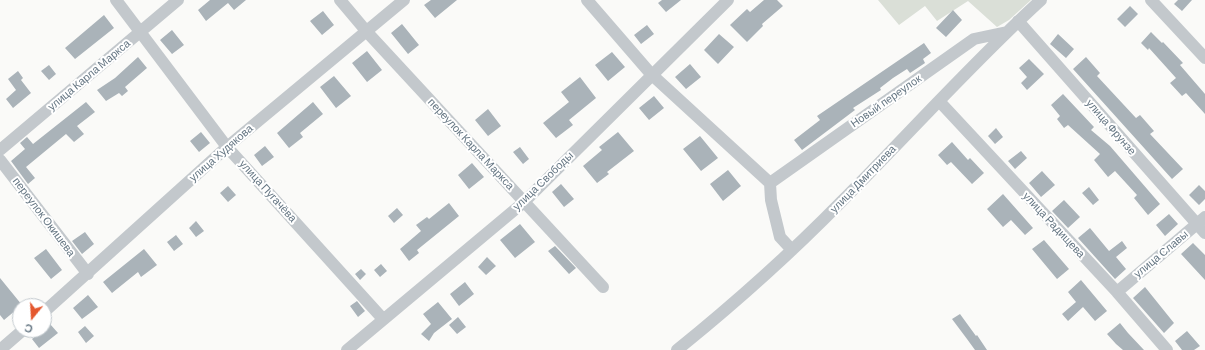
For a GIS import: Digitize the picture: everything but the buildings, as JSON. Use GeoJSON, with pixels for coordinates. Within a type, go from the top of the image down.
{"type":"FeatureCollection","features":[{"type":"Feature","properties":{"kind":"street","name":"улица Пугачёва"},"geometry":{"type":"LineString","coordinates":[[116,0],[227,147],[383,319]]}},
{"type":"Feature","properties":{"kind":"street","name":"улица Карла Маркса"},"geometry":{"type":"LineString","coordinates":[[0,150],[178,0]]}},
{"type":"Feature","properties":{"kind":"street","name":"переулок Карла Маркса"},"geometry":{"type":"LineString","coordinates":[[340,0],[367,32],[603,288]]}},
{"type":"Feature","properties":{"kind":"street","name":"улица Худякова"},"geometry":{"type":"LineString","coordinates":[[52,305],[227,147],[404,0]]}},
{"type":"Feature","properties":{"kind":"street"},"geometry":{"type":"LineString","coordinates":[[587,0],[651,74],[770,183],[771,200],[780,237],[792,250]]}},
{"type":"Feature","properties":{"kind":"street","name":"улица Свободы"},"geometry":{"type":"LineString","coordinates":[[347,350],[524,202],[651,74],[728,0]]}},
{"type":"Feature","properties":{"kind":"street","name":"улица Дмитриева"},"geometry":{"type":"LineString","coordinates":[[677,350],[735,303],[841,203],[938,101],[1041,0]]}},
{"type":"Feature","properties":{"kind":"street"},"geometry":{"type":"LineString","coordinates":[[1150,0],[1205,58]]}},
{"type":"Feature","properties":{"kind":"street","name":"улица Фрунзе"},"geometry":{"type":"LineString","coordinates":[[1018,22],[1201,220],[1205,233]]}},
{"type":"Feature","properties":{"kind":"street","name":"Новый переулок"},"geometry":{"type":"LineString","coordinates":[[770,183],[974,39],[1007,32]]}},
{"type":"Feature","properties":{"kind":"street","name":"улица Радищева"},"geometry":{"type":"LineString","coordinates":[[938,101],[1117,292],[1167,350]]}},
{"type":"Feature","properties":{"kind":"street","name":"переулок Окишева"},"geometry":{"type":"LineString","coordinates":[[0,160],[88,274]]}},
{"type":"Feature","properties":{"kind":"street","name":"улица Славы"},"geometry":{"type":"LineString","coordinates":[[1117,292],[1201,220]]}},
{"type":"Feature","properties":{"kind":"street"},"geometry":{"type":"LineString","coordinates":[[0,350],[14,338]]}},
{"type":"Feature","properties":{"kind":"shaded area"},"geometry":{"type":"Polygon","coordinates":[[[878,0],[1031,0],[1009,20],[997,27],[968,1],[937,21],[925,6],[899,25],[878,0]]]}}]}
